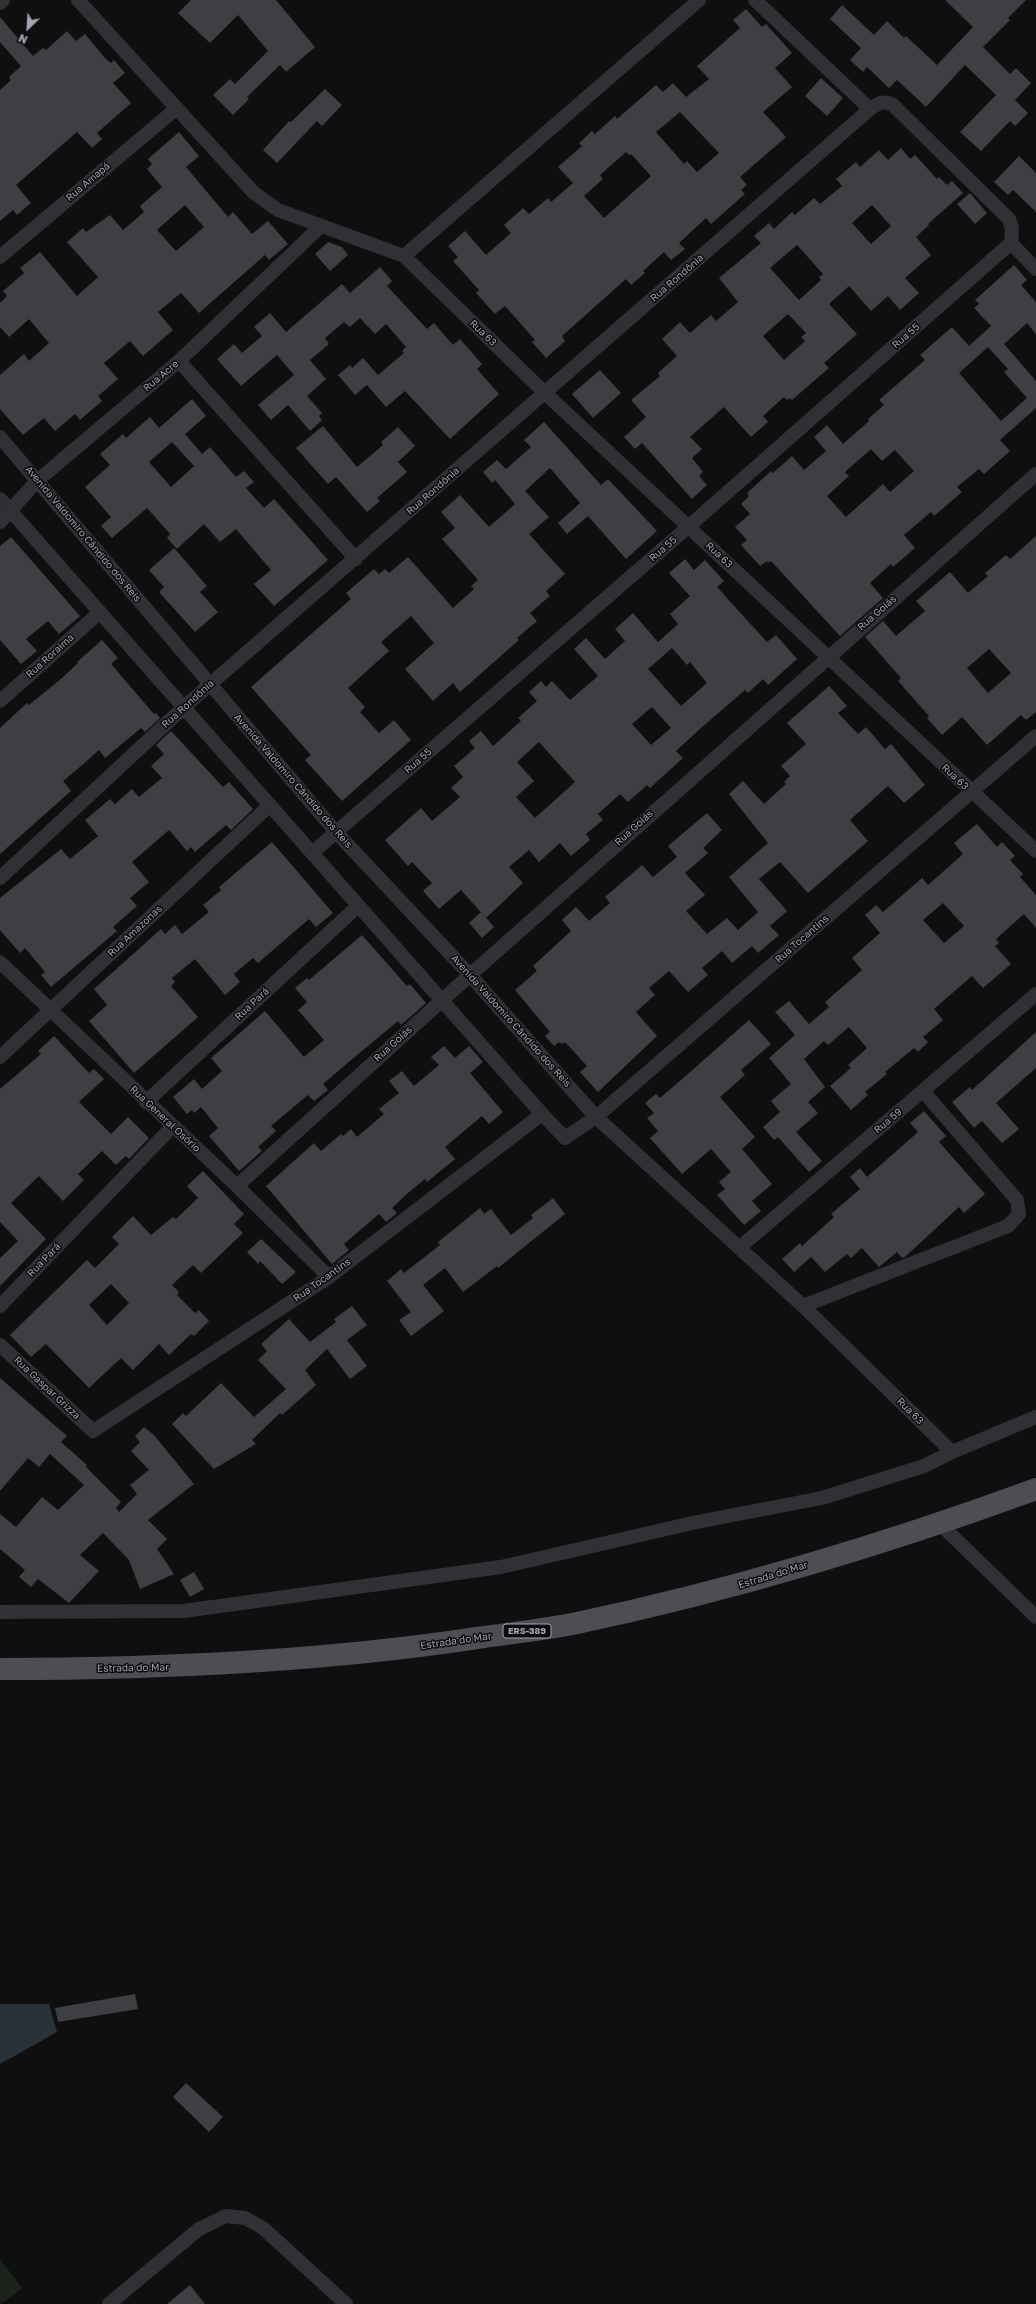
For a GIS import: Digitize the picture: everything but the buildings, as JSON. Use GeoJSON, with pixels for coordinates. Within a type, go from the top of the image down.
{"type":"FeatureCollection","features":[{"type":"Feature","properties":{"kind":"main road","name":"Estrada do Mar"},"geometry":{"type":"LineString","coordinates":[[0,1669],[180,1667],[273,1662],[416,1647],[575,1624],[739,1586],[940,1524],[1036,1489]]}},
{"type":"Feature","properties":{"kind":"street"},"geometry":{"type":"LineString","coordinates":[[0,3],[3,0]]}},
{"type":"Feature","properties":{"kind":"street"},"geometry":{"type":"LineString","coordinates":[[78,0],[254,192],[278,210],[320,227],[404,256],[699,0]]}},
{"type":"Feature","properties":{"kind":"street"},"geometry":{"type":"LineString","coordinates":[[755,0],[870,109],[880,102],[886,102],[893,105],[1009,219],[1012,228],[1012,243],[1036,269]]}},
{"type":"Feature","properties":{"kind":"street","name":"Rua Amapá"},"geometry":{"type":"LineString","coordinates":[[0,257],[177,108]]}},
{"type":"Feature","properties":{"kind":"street","name":"Rua Rondônia"},"geometry":{"type":"LineString","coordinates":[[0,878],[210,684],[356,559],[870,109]]}},
{"type":"Feature","properties":{"kind":"street","name":"Rua Acre"},"geometry":{"type":"LineString","coordinates":[[0,522],[11,512],[37,481],[179,360],[320,227]]}},
{"type":"Feature","properties":{"kind":"street","name":"Rua 55"},"geometry":{"type":"LineString","coordinates":[[312,853],[688,527],[1012,243]]}},
{"type":"Feature","properties":{"kind":"street","name":"Rua 63"},"geometry":{"type":"LineString","coordinates":[[404,256],[545,393],[1036,852]]}},
{"type":"Feature","properties":{"kind":"street"},"geometry":{"type":"LineString","coordinates":[[179,360],[356,559]]}},
{"type":"Feature","properties":{"kind":"street","name":"Avenida Valdomiro Cândido dos Reis"},"geometry":{"type":"LineString","coordinates":[[0,437],[336,832],[470,974],[596,1117],[739,1248]]}},
{"type":"Feature","properties":{"kind":"street","name":"Rua Goiás"},"geometry":{"type":"LineString","coordinates":[[236,1186],[470,974],[827,657],[1036,474]]}},
{"type":"Feature","properties":{"kind":"street"},"geometry":{"type":"LineString","coordinates":[[0,499],[542,1114]]}},
{"type":"Feature","properties":{"kind":"street","name":"Rua Roraima"},"geometry":{"type":"LineString","coordinates":[[0,701],[100,612]]}},
{"type":"Feature","properties":{"kind":"street","name":"Rua Tocantins"},"geometry":{"type":"LineString","coordinates":[[93,1431],[329,1277],[542,1114],[565,1138],[596,1117],[1036,736]]}},
{"type":"Feature","properties":{"kind":"street","name":"Rua Amazonas"},"geometry":{"type":"LineString","coordinates":[[0,1057],[270,805]]}},
{"type":"Feature","properties":{"kind":"street","name":"Rua Pará"},"geometry":{"type":"LineString","coordinates":[[146,1102],[358,906]]}},
{"type":"Feature","properties":{"kind":"street","name":"Rua General Osório"},"geometry":{"type":"LineString","coordinates":[[0,962],[172,1127],[236,1186],[329,1277]]}},
{"type":"Feature","properties":{"kind":"street","name":"Rua 59"},"geometry":{"type":"LineString","coordinates":[[739,1248],[1036,994]]}},
{"type":"Feature","properties":{"kind":"street"},"geometry":{"type":"LineString","coordinates":[[803,1306],[1008,1226],[1019,1214],[1017,1200],[923,1091]]}},
{"type":"Feature","properties":{"kind":"street","name":"Rua Pará"},"geometry":{"type":"LineString","coordinates":[[0,1306],[172,1127]]}},
{"type":"Feature","properties":{"kind":"street","name":"Rua 63"},"geometry":{"type":"LineString","coordinates":[[739,1248],[803,1306],[952,1452]]}},
{"type":"Feature","properties":{"kind":"street","name":"Rua Gaspar Grizza"},"geometry":{"type":"LineString","coordinates":[[0,1345],[93,1431]]}},
{"type":"Feature","properties":{"kind":"street"},"geometry":{"type":"LineString","coordinates":[[0,1612],[184,1611],[501,1567],[698,1522],[822,1498],[924,1466],[952,1452],[1036,1417]]}},
{"type":"Feature","properties":{"kind":"street"},"geometry":{"type":"LineString","coordinates":[[940,1524],[1036,1617]]}},
{"type":"Feature","properties":{"kind":"street"},"geometry":{"type":"LineString","coordinates":[[109,2304],[199,2229],[226,2216],[245,2218],[263,2228],[346,2304]]}},
{"type":"Feature","properties":{"kind":"shaded area"},"geometry":{"type":"Polygon","coordinates":[[[0,2004],[49,2004],[57,2032],[0,2064],[0,2004]]]}},
{"type":"Feature","properties":{"kind":"shaded area"},"geometry":{"type":"Polygon","coordinates":[[[0,2259],[22,2288],[1,2304],[0,2304],[0,2259]]]}}]}
